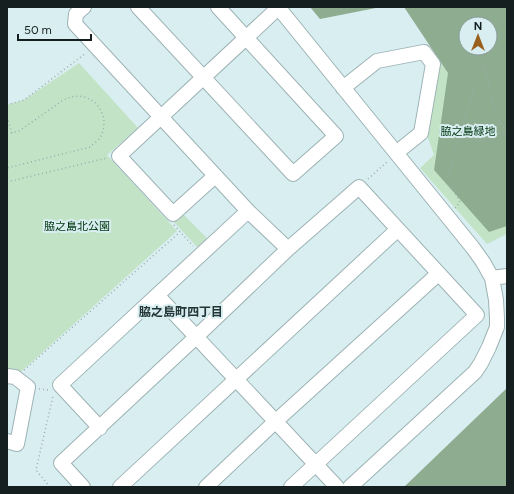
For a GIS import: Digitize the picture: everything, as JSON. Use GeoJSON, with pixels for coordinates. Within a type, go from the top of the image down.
{"type":"FeatureCollection","features":[{"type":"Feature","properties":{"kind":"street"},"geometry":{"type":"LineString","coordinates":[[84,7],[76,14],[75,24],[248,211],[288,249]]}},
{"type":"Feature","properties":{"kind":"street"},"geometry":{"type":"LineString","coordinates":[[138,7],[293,174],[336,136],[218,7]]}},
{"type":"Feature","properties":{"kind":"street"},"geometry":{"type":"LineString","coordinates":[[215,176],[172,214],[119,156],[247,38],[278,7],[448,217],[483,262],[492,278],[502,329],[475,372],[350,487]]}},
{"type":"Feature","properties":{"kind":"street"},"geometry":{"type":"LineString","coordinates":[[343,88],[377,61],[424,52],[433,64],[422,133],[396,153]]}},
{"type":"Feature","properties":{"kind":"street"},"geometry":{"type":"LineString","coordinates":[[83,487],[61,463],[100,428],[288,249],[359,187],[397,230],[477,315],[291,487]]}},
{"type":"Feature","properties":{"kind":"street"},"geometry":{"type":"LineString","coordinates":[[100,428],[60,385],[248,211]]}},
{"type":"Feature","properties":{"kind":"street"},"geometry":{"type":"LineString","coordinates":[[120,487],[397,230]]}},
{"type":"Feature","properties":{"kind":"street"},"geometry":{"type":"LineString","coordinates":[[206,487],[276,421],[438,274]]}},
{"type":"Feature","properties":{"kind":"street"},"geometry":{"type":"LineString","coordinates":[[492,278],[507,276]]}},
{"type":"Feature","properties":{"kind":"street"},"geometry":{"type":"LineString","coordinates":[[157,295],[337,487]]}},
{"type":"Feature","properties":{"kind":"street"},"geometry":{"type":"LineString","coordinates":[[7,442],[18,444],[28,387],[11,377]]}},
{"type":"Feature","properties":{"kind":"path"},"geometry":{"type":"LineString","coordinates":[[7,105],[24,100],[95,46]]}},
{"type":"Feature","properties":{"kind":"path"},"geometry":{"type":"LineString","coordinates":[[448,217],[460,202],[447,178],[462,126],[478,72],[484,65],[496,116],[507,131],[481,141],[462,126]]}},
{"type":"Feature","properties":{"kind":"path"},"geometry":{"type":"LineString","coordinates":[[7,134],[19,131],[67,98],[75,96],[86,96],[92,99],[100,107],[103,117],[103,128],[99,139],[90,146],[7,168]]}},
{"type":"Feature","properties":{"kind":"path"},"geometry":{"type":"LineString","coordinates":[[7,117],[12,133]]}},
{"type":"Feature","properties":{"kind":"path"},"geometry":{"type":"LineString","coordinates":[[359,187],[396,153]]}},
{"type":"Feature","properties":{"kind":"path"},"geometry":{"type":"LineString","coordinates":[[7,182],[119,156]]}},
{"type":"Feature","properties":{"kind":"path"},"geometry":{"type":"LineString","coordinates":[[172,214],[168,218],[201,255]]}},
{"type":"Feature","properties":{"kind":"path"},"geometry":{"type":"LineString","coordinates":[[11,377],[180,232]]}},
{"type":"Feature","properties":{"kind":"path"},"geometry":{"type":"LineString","coordinates":[[28,387],[54,391],[36,470],[50,487]]}},
{"type":"Feature","properties":{"kind":"green space"},"geometry":{"type":"Polygon","coordinates":[[[310,7],[381,7],[320,19],[310,7]]]}},
{"type":"Feature","properties":{"kind":"green space","name":"脇之島緑地"},"geometry":{"type":"Polygon","coordinates":[[[404,7],[507,7],[507,226],[489,232],[434,170],[448,73],[404,7]]]}},
{"type":"Feature","properties":{"kind":"green space","name":"脇之島緑地"},"geometry":{"type":"Polygon","coordinates":[[[507,45],[507,234],[487,244],[420,168],[434,155],[427,135],[438,63],[458,52],[458,56],[498,56],[498,47],[507,45]]]}},
{"type":"Feature","properties":{"kind":"green space","name":"脇之島北公園"},"geometry":{"type":"Polygon","coordinates":[[[79,63],[138,128],[107,155],[177,231],[15,377],[7,376],[7,105],[24,100],[79,63]]]}},
{"type":"Feature","properties":{"kind":"green space"},"geometry":{"type":"Polygon","coordinates":[[[181,212],[208,239],[199,249],[172,220],[181,212]]]}},
{"type":"Feature","properties":{"kind":"green space"},"geometry":{"type":"Polygon","coordinates":[[[507,388],[507,487],[404,487],[507,388]]]}},
{"type":"Feature","properties":{"kind":"district","name":"脇之島町四丁目"},"geometry":{"type":"Point","coordinates":[181,312]}}]}
